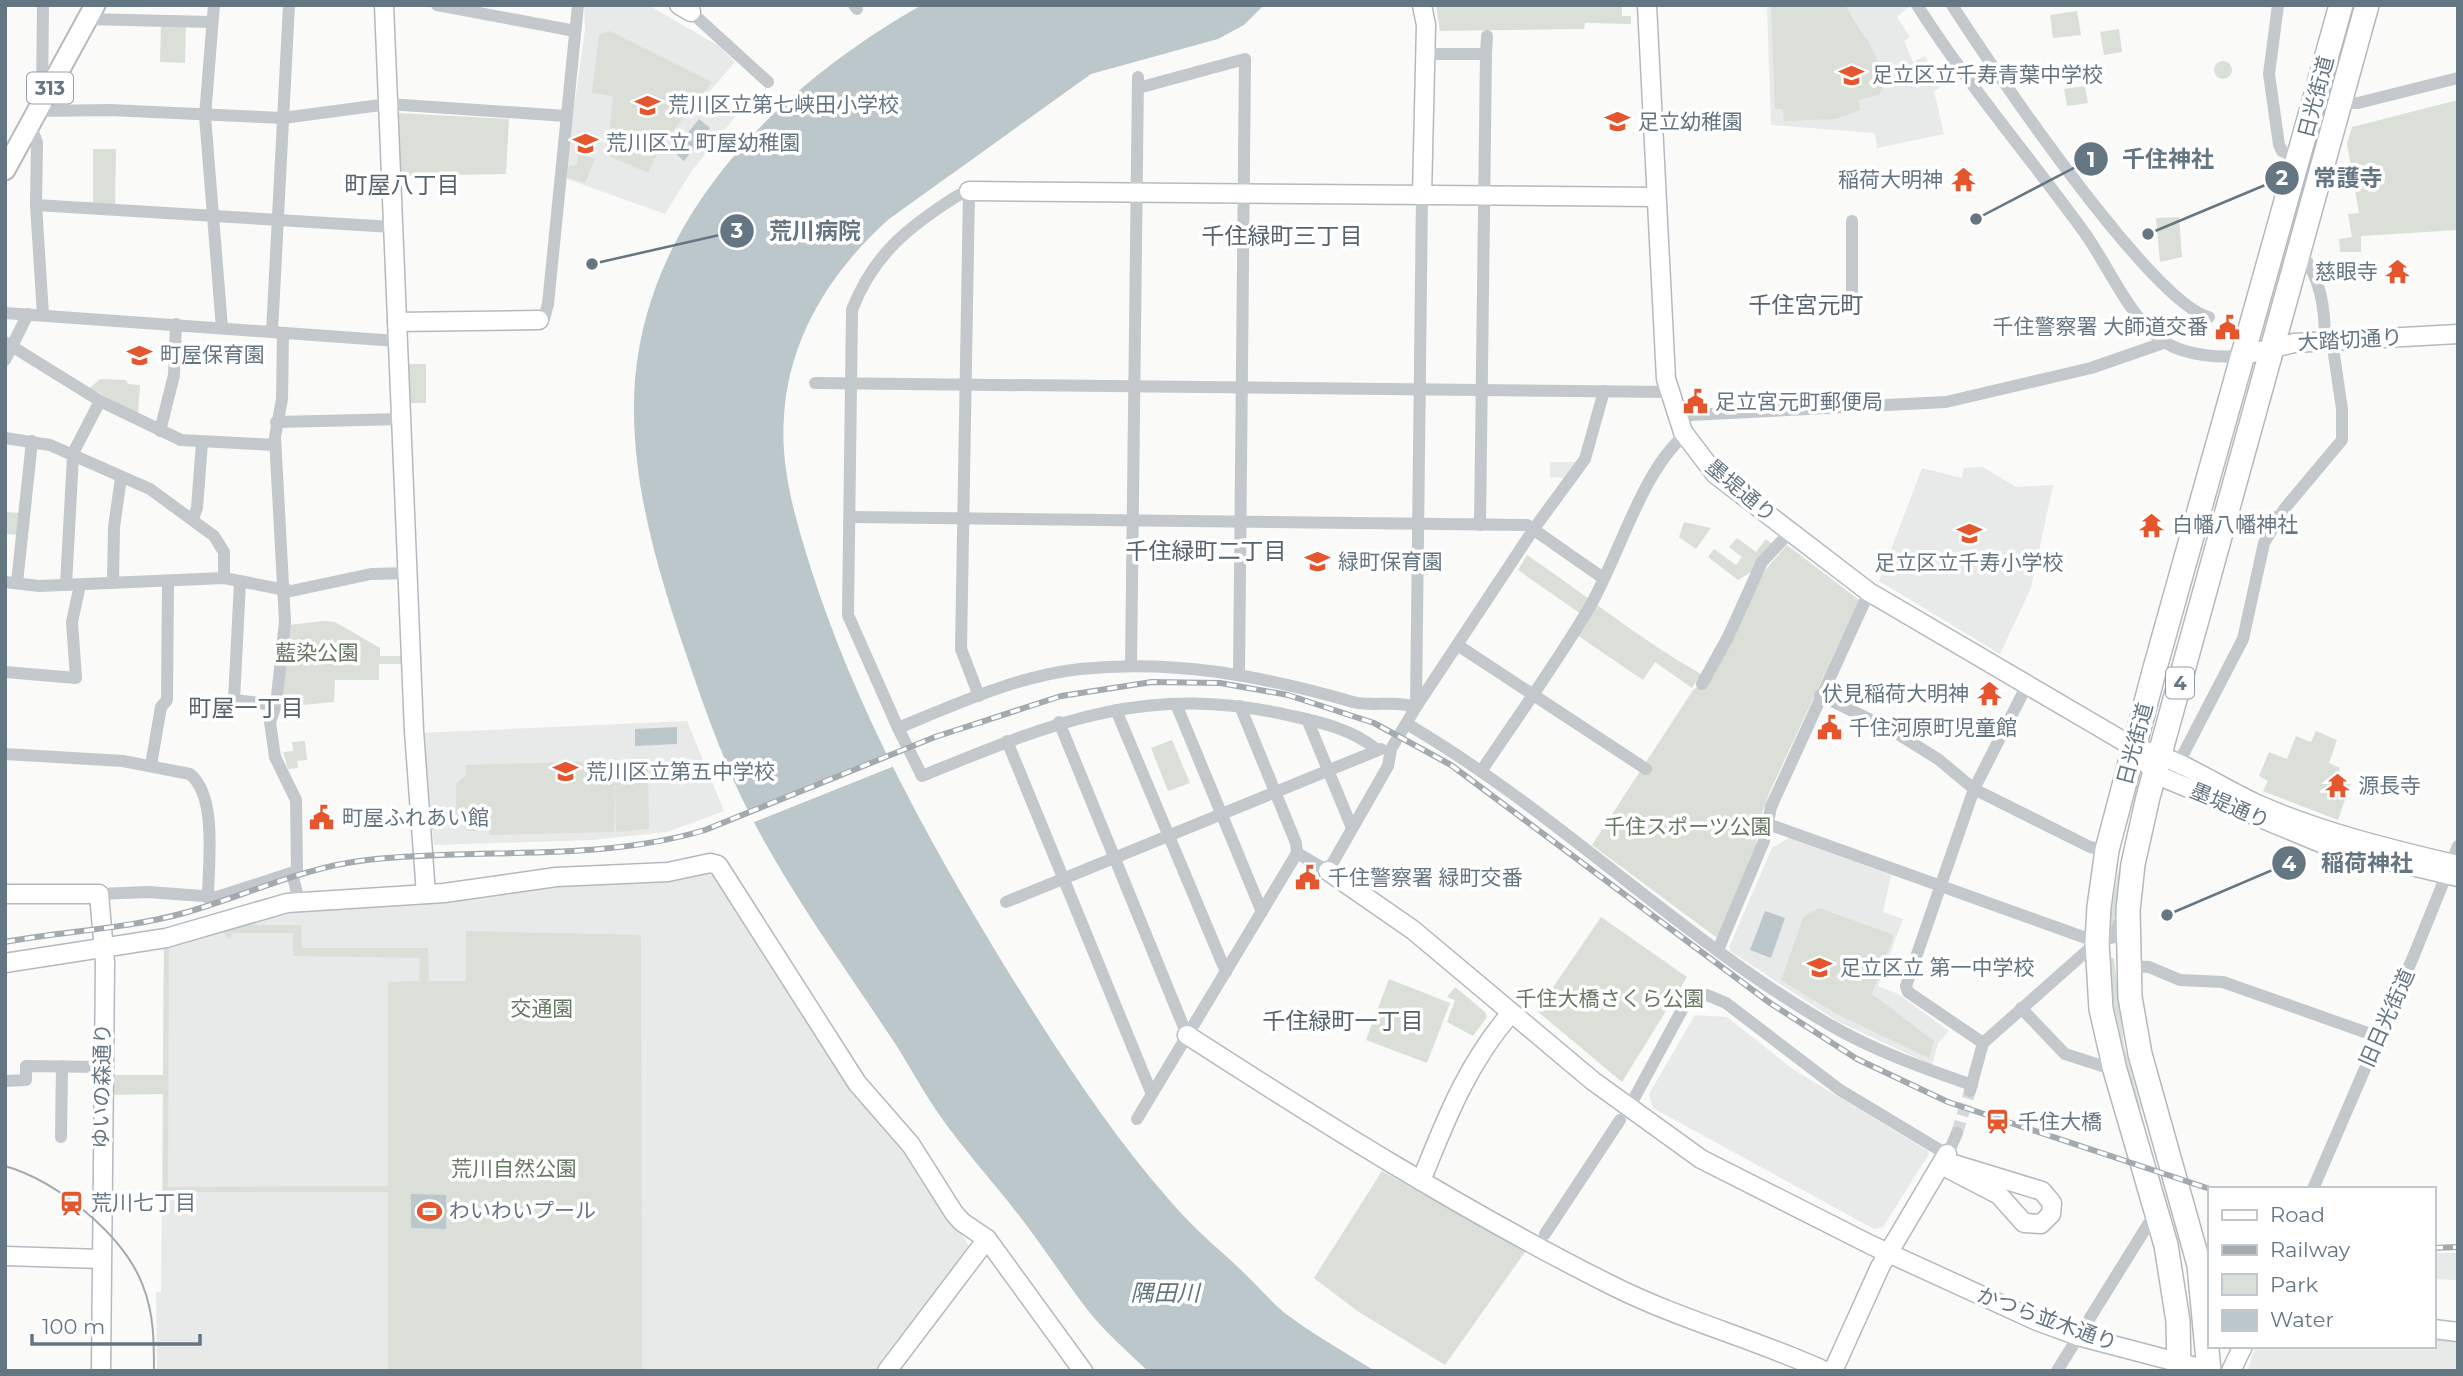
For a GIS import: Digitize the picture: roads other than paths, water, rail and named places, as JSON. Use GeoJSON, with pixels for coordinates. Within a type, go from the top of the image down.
{"type":"FeatureCollection","features":[{"type":"Feature","properties":{"kind":"highway","name":"日光街道"},"geometry":{"type":"LineString","coordinates":[[2179,1367],[2173,1275],[2157,1209],[2115,1070],[2101,1009],[2097,942],[2107,850],[2341,5]]}},
{"type":"Feature","properties":{"kind":"highway","name":"日光街道"},"geometry":{"type":"LineString","coordinates":[[2209,1371],[2199,1265],[2140,1054],[2129,966],[2131,878],[2166,767],[2226,519],[2368,5]]}},
{"type":"Feature","properties":{"kind":"main road","name":"313"},"geometry":{"type":"LineString","coordinates":[[8,162],[91,12]]}},
{"type":"Feature","properties":{"kind":"street"},"geometry":{"type":"LineString","coordinates":[[43,5],[37,112],[36,205],[43,315]]}},
{"type":"Feature","properties":{"kind":"street"},"geometry":{"type":"LineString","coordinates":[[214,5],[205,116],[222,328]]}},
{"type":"Feature","properties":{"kind":"street"},"geometry":{"type":"LineString","coordinates":[[5,894],[148,892],[208,898],[297,871],[296,800],[275,757],[270,722],[276,705],[285,590],[275,445],[276,422],[282,399],[277,333],[278,220],[289,5]]}},
{"type":"Feature","properties":{"kind":"street"},"geometry":{"type":"LineString","coordinates":[[384,5],[414,731],[426,894]]}},
{"type":"Feature","properties":{"kind":"street"},"geometry":{"type":"LineString","coordinates":[[437,5],[575,31]]}},
{"type":"Feature","properties":{"kind":"street"},"geometry":{"type":"LineString","coordinates":[[397,322],[544,319],[548,304],[578,5]]}},
{"type":"Feature","properties":{"kind":"street"},"geometry":{"type":"LineString","coordinates":[[1416,707],[1425,54],[1422,5]]}},
{"type":"Feature","properties":{"kind":"street","name":"墨堤通り"},"geometry":{"type":"LineString","coordinates":[[1647,5],[1668,392],[1681,427],[1715,474],[1869,592],[2166,767],[2302,821],[2454,865]]}},
{"type":"Feature","properties":{"kind":"street"},"geometry":{"type":"LineString","coordinates":[[1917,5],[1965,77],[2079,225],[2146,325],[2166,342],[2182,350],[2232,357],[2244,355]]}},
{"type":"Feature","properties":{"kind":"street"},"geometry":{"type":"LineString","coordinates":[[1952,5],[2067,168],[2140,263],[2192,310],[2209,317]]}},
{"type":"Feature","properties":{"kind":"street"},"geometry":{"type":"LineString","coordinates":[[2278,5],[2269,74],[2279,145],[2282,151],[2299,158]]}},
{"type":"Feature","properties":{"kind":"street"},"geometry":{"type":"LineString","coordinates":[[688,7],[768,82]]}},
{"type":"Feature","properties":{"kind":"street"},"geometry":{"type":"LineString","coordinates":[[91,12],[211,22]]}},
{"type":"Feature","properties":{"kind":"street"},"geometry":{"type":"LineString","coordinates":[[1480,525],[1487,36]]}},
{"type":"Feature","properties":{"kind":"street"},"geometry":{"type":"LineString","coordinates":[[1425,54],[1486,54]]}},
{"type":"Feature","properties":{"kind":"street"},"geometry":{"type":"LineString","coordinates":[[1131,666],[1138,82],[1245,59],[1239,673]]}},
{"type":"Feature","properties":{"kind":"street"},"geometry":{"type":"LineString","coordinates":[[2341,103],[2358,103],[2458,78]]}},
{"type":"Feature","properties":{"kind":"street"},"geometry":{"type":"LineString","coordinates":[[37,112],[110,110],[283,118],[388,104],[566,116]]}},
{"type":"Feature","properties":{"kind":"street"},"geometry":{"type":"LineString","coordinates":[[1376,749],[1365,740],[1307,719],[1240,706],[1176,704],[1116,709],[1059,722],[922,776],[848,615],[852,310],[873,264],[909,230],[943,205],[969,191],[1656,197]]}},
{"type":"Feature","properties":{"kind":"street"},"geometry":{"type":"LineString","coordinates":[[969,191],[961,649],[979,696]]}},
{"type":"Feature","properties":{"kind":"street"},"geometry":{"type":"LineString","coordinates":[[36,205],[392,227]]}},
{"type":"Feature","properties":{"kind":"street"},"geometry":{"type":"LineString","coordinates":[[1852,221],[1852,295]]}},
{"type":"Feature","properties":{"kind":"street"},"geometry":{"type":"LineString","coordinates":[[2264,543],[2279,516],[2343,440],[2343,409],[2318,282],[2300,251]]}},
{"type":"Feature","properties":{"kind":"street"},"geometry":{"type":"LineString","coordinates":[[5,313],[397,341]]}},
{"type":"Feature","properties":{"kind":"street"},"geometry":{"type":"LineString","coordinates":[[5,360],[9,344],[28,314]]}},
{"type":"Feature","properties":{"kind":"street"},"geometry":{"type":"LineString","coordinates":[[160,431],[174,375],[176,324]]}},
{"type":"Feature","properties":{"kind":"street","name":"大踏切通り"},"geometry":{"type":"LineString","coordinates":[[2244,355],[2274,346],[2458,334]]}},
{"type":"Feature","properties":{"kind":"street"},"geometry":{"type":"LineString","coordinates":[[1482,770],[1535,695],[1591,606],[1636,508],[1681,427],[1691,415],[1946,402],[2091,368],[2166,342]]}},
{"type":"Feature","properties":{"kind":"street"},"geometry":{"type":"LineString","coordinates":[[9,344],[100,401],[181,440],[275,445]]}},
{"type":"Feature","properties":{"kind":"street"},"geometry":{"type":"LineString","coordinates":[[815,383],[1668,392]]}},
{"type":"Feature","properties":{"kind":"street"},"geometry":{"type":"LineString","coordinates":[[1240,706],[1275,790],[1297,853],[1328,871],[1388,766],[1391,749],[1416,707],[1533,530],[1585,459],[1604,391]]}},
{"type":"Feature","properties":{"kind":"street"},"geometry":{"type":"LineString","coordinates":[[66,585],[72,455],[100,401]]}},
{"type":"Feature","properties":{"kind":"street"},"geometry":{"type":"LineString","coordinates":[[276,422],[403,419]]}},
{"type":"Feature","properties":{"kind":"street"},"geometry":{"type":"LineString","coordinates":[[5,438],[32,441],[72,455],[149,489],[214,536],[225,552],[223,578]]}},
{"type":"Feature","properties":{"kind":"street"},"geometry":{"type":"LineString","coordinates":[[32,441],[11,583],[80,585],[223,578],[285,590],[371,574],[409,573]]}},
{"type":"Feature","properties":{"kind":"street"},"geometry":{"type":"LineString","coordinates":[[192,519],[197,508],[201,442]]}},
{"type":"Feature","properties":{"kind":"street"},"geometry":{"type":"LineString","coordinates":[[113,583],[114,527],[121,478]]}},
{"type":"Feature","properties":{"kind":"street"},"geometry":{"type":"LineString","coordinates":[[2226,519],[2259,523],[2279,516]]}},
{"type":"Feature","properties":{"kind":"street"},"geometry":{"type":"LineString","coordinates":[[850,517],[1527,525],[1603,578]]}},
{"type":"Feature","properties":{"kind":"street"},"geometry":{"type":"LineString","coordinates":[[2166,767],[2243,639],[2263,561],[2264,543],[2259,523]]}},
{"type":"Feature","properties":{"kind":"street"},"geometry":{"type":"LineString","coordinates":[[1702,684],[1728,637],[1762,562],[1790,532]]}},
{"type":"Feature","properties":{"kind":"street"},"geometry":{"type":"LineString","coordinates":[[151,765],[161,707],[167,700],[168,581]]}},
{"type":"Feature","properties":{"kind":"street"},"geometry":{"type":"LineString","coordinates":[[240,582],[234,700],[276,705]]}},
{"type":"Feature","properties":{"kind":"street"},"geometry":{"type":"LineString","coordinates":[[5,672],[76,678],[72,622],[80,585]]}},
{"type":"Feature","properties":{"kind":"street"},"geometry":{"type":"LineString","coordinates":[[1718,950],[1764,841],[1771,807],[1869,592]]}},
{"type":"Feature","properties":{"kind":"street"},"geometry":{"type":"LineString","coordinates":[[1458,646],[1646,769]]}},
{"type":"Feature","properties":{"kind":"street"},"geometry":{"type":"LineString","coordinates":[[898,728],[979,696],[1078,669],[1131,666],[1185,666],[1239,673],[1299,685],[1357,703],[1396,703],[1416,707]]}},
{"type":"Feature","properties":{"kind":"street"},"geometry":{"type":"LineString","coordinates":[[1983,1043],[1908,992],[1906,986],[1974,789],[2027,685]]}},
{"type":"Feature","properties":{"kind":"street"},"geometry":{"type":"LineString","coordinates":[[1820,695],[1900,735],[1938,759],[1974,789],[2090,847],[2107,850]]}},
{"type":"Feature","properties":{"kind":"street"},"geometry":{"type":"LineString","coordinates":[[1176,704],[1262,912]]}},
{"type":"Feature","properties":{"kind":"street"},"geometry":{"type":"LineString","coordinates":[[1116,709],[1226,972]]}},
{"type":"Feature","properties":{"kind":"street"},"geometry":{"type":"LineString","coordinates":[[1307,719],[1352,828]]}},
{"type":"Feature","properties":{"kind":"street"},"geometry":{"type":"LineString","coordinates":[[1059,722],[1187,1035],[1421,1181],[1614,1287],[1710,1328],[1825,1371]]}},
{"type":"Feature","properties":{"kind":"street"},"geometry":{"type":"LineString","coordinates":[[1407,723],[1482,770],[1718,950],[1829,1024],[1911,1064],[1971,1088],[1983,1043],[2097,942],[2118,933],[2131,878]]}},
{"type":"Feature","properties":{"kind":"street"},"geometry":{"type":"LineString","coordinates":[[1007,741],[1151,1092]]}},
{"type":"Feature","properties":{"kind":"street"},"geometry":{"type":"LineString","coordinates":[[1006,902],[1376,749],[1391,749]]}},
{"type":"Feature","properties":{"kind":"street"},"geometry":{"type":"LineString","coordinates":[[5,754],[151,765],[184,771],[197,779],[209,814],[208,898]]}},
{"type":"Feature","properties":{"kind":"street"},"geometry":{"type":"LineString","coordinates":[[1768,824],[2097,942]]}},
{"type":"Feature","properties":{"kind":"street"},"geometry":{"type":"LineString","coordinates":[[1137,1119],[1297,853]]}},
{"type":"Feature","properties":{"kind":"street"},"geometry":{"type":"LineString","coordinates":[[5,962],[185,933],[273,905],[299,901],[426,894],[556,877],[654,873],[710,863],[718,865],[858,1083],[911,1145],[962,1223],[987,1239],[1083,1371]]}},
{"type":"Feature","properties":{"kind":"street","name":"旧日光街道"},"geometry":{"type":"LineString","coordinates":[[2314,1187],[2454,865]]}},
{"type":"Feature","properties":{"kind":"street","name":"かつら並木通り"},"geometry":{"type":"LineString","coordinates":[[1328,871],[1404,923],[1593,1081],[1625,1113],[1701,1158],[1888,1253],[2022,1314],[2078,1336],[2179,1367],[2209,1371]]}},
{"type":"Feature","properties":{"kind":"street"},"geometry":{"type":"LineString","coordinates":[[292,873],[299,901]]}},
{"type":"Feature","properties":{"kind":"street","name":"ゆいの森通り"},"geometry":{"type":"LineString","coordinates":[[99,894],[104,948],[101,1371]]}},
{"type":"Feature","properties":{"kind":"street"},"geometry":{"type":"LineString","coordinates":[[2129,966],[2143,965],[2179,980],[2223,982],[2379,1037]]}},
{"type":"Feature","properties":{"kind":"street"},"geometry":{"type":"LineString","coordinates":[[1545,1234],[1625,1113],[1683,1008],[1690,1000],[1707,995],[1726,1003],[1840,1090],[1946,1157],[2042,1191],[2052,1203],[2051,1214],[2041,1224],[2024,1223],[1999,1195],[1949,1169],[1946,1157]]}},
{"type":"Feature","properties":{"kind":"street"},"geometry":{"type":"LineString","coordinates":[[2021,1008],[2066,1054],[2102,1069],[2115,1070]]}},
{"type":"Feature","properties":{"kind":"street"},"geometry":{"type":"LineString","coordinates":[[1421,1181],[1460,1087],[1482,1048],[1511,1013]]}},
{"type":"Feature","properties":{"kind":"street"},"geometry":{"type":"LineString","coordinates":[[5,1081],[26,1080],[26,1066],[102,1067]]}},
{"type":"Feature","properties":{"kind":"street"},"geometry":{"type":"LineString","coordinates":[[61,1136],[62,1066]]}},
{"type":"Feature","properties":{"kind":"street"},"geometry":{"type":"LineString","coordinates":[[1833,1371],[1888,1253],[1946,1157],[1957,1133]]}},
{"type":"Feature","properties":{"kind":"street"},"geometry":{"type":"LineString","coordinates":[[2057,1371],[2157,1209]]}},
{"type":"Feature","properties":{"kind":"street"},"geometry":{"type":"LineString","coordinates":[[887,1371],[987,1239]]}},
{"type":"Feature","properties":{"kind":"street"},"geometry":{"type":"LineString","coordinates":[[5,1256],[101,1259]]}},
{"type":"Feature","properties":{"kind":"street"},"geometry":{"type":"LineString","coordinates":[[2435,1329],[2458,1332]]}},
{"type":"Feature","properties":{"kind":"street"},"geometry":{"type":"LineString","coordinates":[[2231,1371],[2242,1348]]}},
{"type":"Feature","properties":{"kind":"water","name":"隅田川"},"geometry":{"type":"Polygon","coordinates":[[[922,5],[1264,5],[1244,25],[1218,39],[1091,74],[889,219],[868,239],[832,283],[804,333],[794,359],[788,387],[784,416],[784,456],[795,514],[812,572],[830,624],[872,724],[948,870],[1043,1027],[1126,1147],[1189,1221],[1286,1314],[1375,1371],[1148,1371],[1103,1328],[936,1110],[788,882],[738,790],[704,706],[675,621],[643,502],[634,411],[635,380],[646,319],[666,262],[695,208],[732,159],[774,114],[820,73],[870,37],[922,5]]]}},
{"type":"Feature","properties":{"kind":"water"},"geometry":{"type":"Polygon","coordinates":[[[699,119],[710,128],[684,161],[673,151],[699,119]]]}},
{"type":"Feature","properties":{"kind":"water"},"geometry":{"type":"Polygon","coordinates":[[[677,727],[677,744],[635,746],[635,729],[677,727]]]}},
{"type":"Feature","properties":{"kind":"water"},"geometry":{"type":"Polygon","coordinates":[[[1765,911],[1785,918],[1771,958],[1750,950],[1765,911]]]}},
{"type":"Feature","properties":{"kind":"water","name":"わいわいプール"},"geometry":{"type":"Polygon","coordinates":[[[411,1194],[446,1195],[446,1229],[411,1228],[411,1194]]]}},
{"type":"Feature","properties":{"kind":"tunnel"},"geometry":{"type":"LineString","coordinates":[[1957,1133],[1970,1091]]}},
{"type":"Feature","properties":{"kind":"tram line"},"geometry":{"type":"LineString","coordinates":[[5,1166],[25,1173],[67,1197],[86,1212],[121,1248],[134,1267],[147,1297],[153,1328],[154,1371]]}},
{"type":"Feature","properties":{"kind":"railway"},"geometry":{"type":"LineString","coordinates":[[5,942],[162,918],[207,906],[297,875],[367,860],[409,856],[580,851],[664,840],[705,830],[935,737],[1061,696],[1152,682],[1220,683],[1288,695],[1374,723],[1451,765],[1770,1003],[1857,1059],[1948,1102],[2208,1188]]}},
{"type":"Feature","properties":{"kind":"railway"},"geometry":{"type":"LineString","coordinates":[[2435,1248],[2458,1247]]}},
{"type":"Feature","properties":{"kind":"place","name":"足立区立千寿青葉中学校"},"geometry":{"type":"Point","coordinates":[1852,75]}},
{"type":"Feature","properties":{"kind":"place","name":"荒川区立第七峡田小学校"},"geometry":{"type":"Point","coordinates":[648,105]}},
{"type":"Feature","properties":{"kind":"place","name":"足立幼稚園"},"geometry":{"type":"Point","coordinates":[1618,122]}},
{"type":"Feature","properties":{"kind":"place","name":"荒川区立 町屋幼稚園"},"geometry":{"type":"Point","coordinates":[586,143]}},
{"type":"Feature","properties":{"kind":"place","name":"稲荷大明神"},"geometry":{"type":"Point","coordinates":[1963,180]}},
{"type":"Feature","properties":{"kind":"place","name":"千住神社"},"geometry":{"type":"Point","coordinates":[1976,219]}},
{"type":"Feature","properties":{"kind":"place","name":"常護寺"},"geometry":{"type":"Point","coordinates":[2148,234]}},
{"type":"Feature","properties":{"kind":"place","name":"荒川病院"},"geometry":{"type":"Point","coordinates":[592,264]}},
{"type":"Feature","properties":{"kind":"place","name":"慈眼寺"},"geometry":{"type":"Point","coordinates":[2398,272]}},
{"type":"Feature","properties":{"kind":"place","name":"千住警察署 大師道交番"},"geometry":{"type":"Point","coordinates":[2228,327]}},
{"type":"Feature","properties":{"kind":"place","name":"町屋保育園"},"geometry":{"type":"Point","coordinates":[140,355]}},
{"type":"Feature","properties":{"kind":"place","name":"足立宮元町郵便局"},"geometry":{"type":"Point","coordinates":[1695,402]}},
{"type":"Feature","properties":{"kind":"place","name":"白幡八幡神社"},"geometry":{"type":"Point","coordinates":[2152,525]}},
{"type":"Feature","properties":{"kind":"place","name":"足立区立千寿小学校"},"geometry":{"type":"Point","coordinates":[1969,534]}},
{"type":"Feature","properties":{"kind":"place","name":"緑町保育園"},"geometry":{"type":"Point","coordinates":[1318,562]}},
{"type":"Feature","properties":{"kind":"place","name":"伏見稲荷大明神"},"geometry":{"type":"Point","coordinates":[1989,694]}},
{"type":"Feature","properties":{"kind":"place","name":"千住河原町児童館"},"geometry":{"type":"Point","coordinates":[1829,728]}},
{"type":"Feature","properties":{"kind":"place","name":"荒川区立第五中学校"},"geometry":{"type":"Point","coordinates":[566,772]}},
{"type":"Feature","properties":{"kind":"place","name":"源長寺"},"geometry":{"type":"Point","coordinates":[2338,786]}},
{"type":"Feature","properties":{"kind":"place","name":"町屋ふれあい館"},"geometry":{"type":"Point","coordinates":[322,818]}},
{"type":"Feature","properties":{"kind":"place","name":"千住警察署 緑町交番"},"geometry":{"type":"Point","coordinates":[1308,878]}},
{"type":"Feature","properties":{"kind":"place","name":"稲荷神社"},"geometry":{"type":"Point","coordinates":[2167,915]}},
{"type":"Feature","properties":{"kind":"place","name":"足立区立 第一中学校"},"geometry":{"type":"Point","coordinates":[1820,968]}},
{"type":"Feature","properties":{"kind":"place","name":"千住大橋"},"geometry":{"type":"Point","coordinates":[1998,1122]}},
{"type":"Feature","properties":{"kind":"place","name":"荒川七丁目"},"geometry":{"type":"Point","coordinates":[71,1203]}},
{"type":"Feature","properties":{"kind":"place","name":"わいわいプール"},"geometry":{"type":"Point","coordinates":[429,1211]}},
{"type":"Feature","properties":{"kind":"district","name":"町屋八丁目"},"geometry":{"type":"Point","coordinates":[402,185]}},
{"type":"Feature","properties":{"kind":"district","name":"千住緑町三丁目"},"geometry":{"type":"Point","coordinates":[1282,236]}},
{"type":"Feature","properties":{"kind":"district","name":"千住宮元町"},"geometry":{"type":"Point","coordinates":[1806,305]}},
{"type":"Feature","properties":{"kind":"district","name":"千住緑町二丁目"},"geometry":{"type":"Point","coordinates":[1206,551]}},
{"type":"Feature","properties":{"kind":"district","name":"町屋一丁目"},"geometry":{"type":"Point","coordinates":[246,708]}},
{"type":"Feature","properties":{"kind":"district","name":"千住緑町一丁目"},"geometry":{"type":"Point","coordinates":[1343,1021]}},
{"type":"Feature","properties":{"kind":"park label","name":"藍染公園"},"geometry":{"type":"Point","coordinates":[317,653]}},
{"type":"Feature","properties":{"kind":"park label","name":"千住スポーツ公園"},"geometry":{"type":"Point","coordinates":[1688,827]}},
{"type":"Feature","properties":{"kind":"park label","name":"千住大橋さくら公園"},"geometry":{"type":"Point","coordinates":[1610,999]}},
{"type":"Feature","properties":{"kind":"park label","name":"交通園"},"geometry":{"type":"Point","coordinates":[542,1009]}},
{"type":"Feature","properties":{"kind":"park label","name":"荒川自然公園"},"geometry":{"type":"Point","coordinates":[514,1169]}}]}
